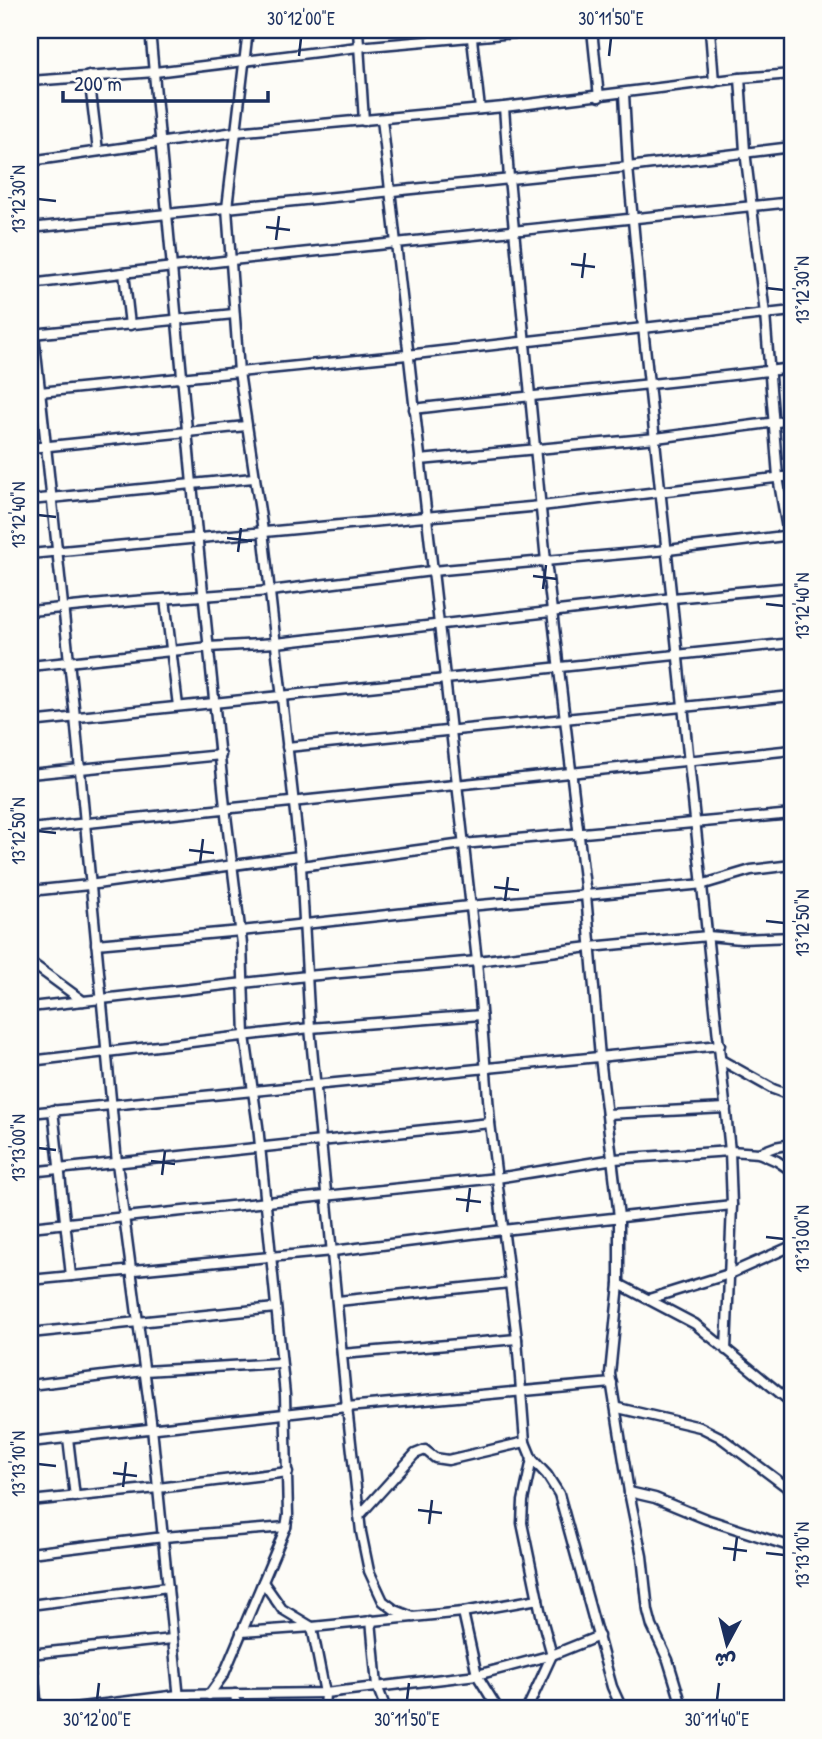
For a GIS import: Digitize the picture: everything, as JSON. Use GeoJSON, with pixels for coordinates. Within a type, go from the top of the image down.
{"type":"FeatureCollection","features":[{"type":"Feature","properties":{"kind":"street"},"geometry":{"type":"LineString","coordinates":[[150,30],[192,484],[225,807],[241,931],[245,1036],[261,1149],[286,1415],[286,1527],[224,1674],[209,1695]]}},
{"type":"Feature","properties":{"kind":"street"},"geometry":{"type":"LineString","coordinates":[[248,30],[227,208],[234,314],[246,426],[263,531],[301,866],[310,1028],[346,1407],[359,1516],[369,1571],[383,1601],[395,1610],[414,1617]]}},
{"type":"Feature","properties":{"kind":"street"},"geometry":{"type":"LineString","coordinates":[[358,30],[364,121]]}},
{"type":"Feature","properties":{"kind":"street"},"geometry":{"type":"LineString","coordinates":[[30,81],[155,72],[472,34],[550,30]]}},
{"type":"Feature","properties":{"kind":"street"},"geometry":{"type":"LineString","coordinates":[[592,30],[599,97]]}},
{"type":"Feature","properties":{"kind":"street"},"geometry":{"type":"LineString","coordinates":[[710,30],[714,82]]}},
{"type":"Feature","properties":{"kind":"street"},"geometry":{"type":"LineString","coordinates":[[472,34],[480,109]]}},
{"type":"Feature","properties":{"kind":"street"},"geometry":{"type":"LineString","coordinates":[[30,161],[235,132],[504,107],[792,74]]}},
{"type":"Feature","properties":{"kind":"street"},"geometry":{"type":"LineString","coordinates":[[89,76],[98,151]]}},
{"type":"Feature","properties":{"kind":"street"},"geometry":{"type":"LineString","coordinates":[[740,78],[765,314],[778,477],[790,535],[792,577]]}},
{"type":"Feature","properties":{"kind":"street"},"geometry":{"type":"LineString","coordinates":[[624,94],[643,327],[704,884],[730,1151],[733,1205],[726,1350]]}},
{"type":"Feature","properties":{"kind":"street"},"geometry":{"type":"LineString","coordinates":[[504,107],[546,561],[554,611],[586,895],[600,1057],[620,1217],[619,1284],[610,1365],[612,1383],[642,1556],[648,1611],[668,1660],[683,1709]]}},
{"type":"Feature","properties":{"kind":"street"},"geometry":{"type":"LineString","coordinates":[[382,119],[477,961],[490,1123],[517,1339],[525,1442],[532,1459],[547,1475],[559,1494],[612,1688],[622,1709]]}},
{"type":"Feature","properties":{"kind":"street"},"geometry":{"type":"LineString","coordinates":[[30,229],[628,167],[792,147]]}},
{"type":"Feature","properties":{"kind":"street"},"geometry":{"type":"LineString","coordinates":[[30,284],[232,260],[792,202]]}},
{"type":"Feature","properties":{"kind":"street"},"geometry":{"type":"LineString","coordinates":[[30,270],[32,334],[75,718],[117,1163],[159,1488],[180,1709]]}},
{"type":"Feature","properties":{"kind":"street"},"geometry":{"type":"LineString","coordinates":[[124,273],[130,325]]}},
{"type":"Feature","properties":{"kind":"street"},"geometry":{"type":"LineString","coordinates":[[30,393],[407,355],[792,311]]}},
{"type":"Feature","properties":{"kind":"street"},"geometry":{"type":"LineString","coordinates":[[32,334],[234,314]]}},
{"type":"Feature","properties":{"kind":"street"},"geometry":{"type":"LineString","coordinates":[[414,409],[792,369]]}},
{"type":"Feature","properties":{"kind":"street"},"geometry":{"type":"LineString","coordinates":[[420,460],[656,438],[792,420]]}},
{"type":"Feature","properties":{"kind":"street"},"geometry":{"type":"LineString","coordinates":[[30,448],[246,426]]}},
{"type":"Feature","properties":{"kind":"street"},"geometry":{"type":"LineString","coordinates":[[30,554],[541,506],[792,476]]}},
{"type":"Feature","properties":{"kind":"street"},"geometry":{"type":"LineString","coordinates":[[30,500],[253,478]]}},
{"type":"Feature","properties":{"kind":"street"},"geometry":{"type":"LineString","coordinates":[[30,611],[270,591],[432,571],[668,550],[790,535]]}},
{"type":"Feature","properties":{"kind":"street"},"geometry":{"type":"LineString","coordinates":[[30,666],[209,647],[276,643],[792,587]]}},
{"type":"Feature","properties":{"kind":"street"},"geometry":{"type":"LineString","coordinates":[[165,599],[178,705]]}},
{"type":"Feature","properties":{"kind":"street"},"geometry":{"type":"LineString","coordinates":[[30,722],[792,643]]}},
{"type":"Feature","properties":{"kind":"street"},"geometry":{"type":"LineString","coordinates":[[287,747],[792,696]]}},
{"type":"Feature","properties":{"kind":"street"},"geometry":{"type":"LineString","coordinates":[[30,829],[792,750]]}},
{"type":"Feature","properties":{"kind":"street"},"geometry":{"type":"LineString","coordinates":[[30,774],[220,755]]}},
{"type":"Feature","properties":{"kind":"street"},"geometry":{"type":"LineString","coordinates":[[301,866],[463,844],[792,814]]}},
{"type":"Feature","properties":{"kind":"street"},"geometry":{"type":"LineString","coordinates":[[30,891],[299,856]]}},
{"type":"Feature","properties":{"kind":"street"},"geometry":{"type":"LineString","coordinates":[[96,944],[704,884],[762,867],[792,865]]}},
{"type":"Feature","properties":{"kind":"street"},"geometry":{"type":"LineString","coordinates":[[30,1007],[708,936],[741,939],[792,937]]}},
{"type":"Feature","properties":{"kind":"street"},"geometry":{"type":"LineString","coordinates":[[30,962],[83,1001]]}},
{"type":"Feature","properties":{"kind":"street"},"geometry":{"type":"LineString","coordinates":[[30,1061],[310,1028],[481,1015]]}},
{"type":"Feature","properties":{"kind":"street"},"geometry":{"type":"LineString","coordinates":[[30,1113],[720,1045]]}},
{"type":"Feature","properties":{"kind":"street"},"geometry":{"type":"LineString","coordinates":[[721,1060],[773,1089],[792,1096]]}},
{"type":"Feature","properties":{"kind":"street"},"geometry":{"type":"LineString","coordinates":[[607,1114],[726,1108]]}},
{"type":"Feature","properties":{"kind":"street"},"geometry":{"type":"LineString","coordinates":[[53,1110],[71,1276]]}},
{"type":"Feature","properties":{"kind":"street"},"geometry":{"type":"LineString","coordinates":[[30,1172],[490,1123]]}},
{"type":"Feature","properties":{"kind":"street"},"geometry":{"type":"LineString","coordinates":[[759,1153],[792,1144]]}},
{"type":"Feature","properties":{"kind":"street"},"geometry":{"type":"LineString","coordinates":[[30,1227],[497,1178],[614,1159],[730,1151],[759,1153],[792,1171]]}},
{"type":"Feature","properties":{"kind":"street"},"geometry":{"type":"LineString","coordinates":[[30,1279],[333,1251],[733,1205]]}},
{"type":"Feature","properties":{"kind":"street"},"geometry":{"type":"LineString","coordinates":[[649,1299],[729,1274],[792,1246]]}},
{"type":"Feature","properties":{"kind":"street"},"geometry":{"type":"LineString","coordinates":[[338,1301],[510,1283]]}},
{"type":"Feature","properties":{"kind":"street"},"geometry":{"type":"LineString","coordinates":[[619,1284],[695,1324],[792,1403]]}},
{"type":"Feature","properties":{"kind":"street"},"geometry":{"type":"LineString","coordinates":[[30,1333],[275,1308]]}},
{"type":"Feature","properties":{"kind":"street"},"geometry":{"type":"LineString","coordinates":[[342,1354],[517,1339]]}},
{"type":"Feature","properties":{"kind":"street"},"geometry":{"type":"LineString","coordinates":[[30,1385],[144,1371],[281,1363]]}},
{"type":"Feature","properties":{"kind":"street"},"geometry":{"type":"LineString","coordinates":[[30,1442],[346,1407],[612,1383]]}},
{"type":"Feature","properties":{"kind":"street"},"geometry":{"type":"LineString","coordinates":[[618,1408],[700,1427],[720,1437],[792,1491]]}},
{"type":"Feature","properties":{"kind":"street"},"geometry":{"type":"LineString","coordinates":[[68,1438],[75,1497]]}},
{"type":"Feature","properties":{"kind":"street"},"geometry":{"type":"LineString","coordinates":[[359,1516],[420,1451],[425,1450],[435,1458],[448,1460],[525,1442]]}},
{"type":"Feature","properties":{"kind":"street"},"geometry":{"type":"LineString","coordinates":[[527,1709],[552,1655],[522,1523],[523,1501],[532,1459]]}},
{"type":"Feature","properties":{"kind":"street"},"geometry":{"type":"LineString","coordinates":[[30,1501],[288,1472]]}},
{"type":"Feature","properties":{"kind":"street"},"geometry":{"type":"LineString","coordinates":[[629,1492],[655,1498],[792,1547]]}},
{"type":"Feature","properties":{"kind":"street"},"geometry":{"type":"LineString","coordinates":[[30,1553],[286,1527]]}},
{"type":"Feature","properties":{"kind":"street"},"geometry":{"type":"LineString","coordinates":[[263,1582],[282,1609],[312,1627],[325,1693],[324,1709]]}},
{"type":"Feature","properties":{"kind":"street"},"geometry":{"type":"LineString","coordinates":[[30,1605],[168,1587]]}},
{"type":"Feature","properties":{"kind":"street"},"geometry":{"type":"LineString","coordinates":[[241,1632],[463,1612],[538,1599]]}},
{"type":"Feature","properties":{"kind":"street"},"geometry":{"type":"LineString","coordinates":[[463,1612],[477,1675],[498,1709]]}},
{"type":"Feature","properties":{"kind":"street"},"geometry":{"type":"LineString","coordinates":[[371,1620],[377,1686],[386,1709]]}},
{"type":"Feature","properties":{"kind":"street"},"geometry":{"type":"LineString","coordinates":[[30,1636],[37,1709]]}},
{"type":"Feature","properties":{"kind":"street"},"geometry":{"type":"LineString","coordinates":[[65,1709],[178,1695],[325,1693],[477,1675],[552,1655],[598,1636]]}},
{"type":"Feature","properties":{"kind":"street"},"geometry":{"type":"LineString","coordinates":[[31,1653],[172,1639]]}},
{"type":"Feature","properties":{"kind":"street"},"geometry":{"type":"LineString","coordinates":[[235,1694],[237,1709]]}}]}
